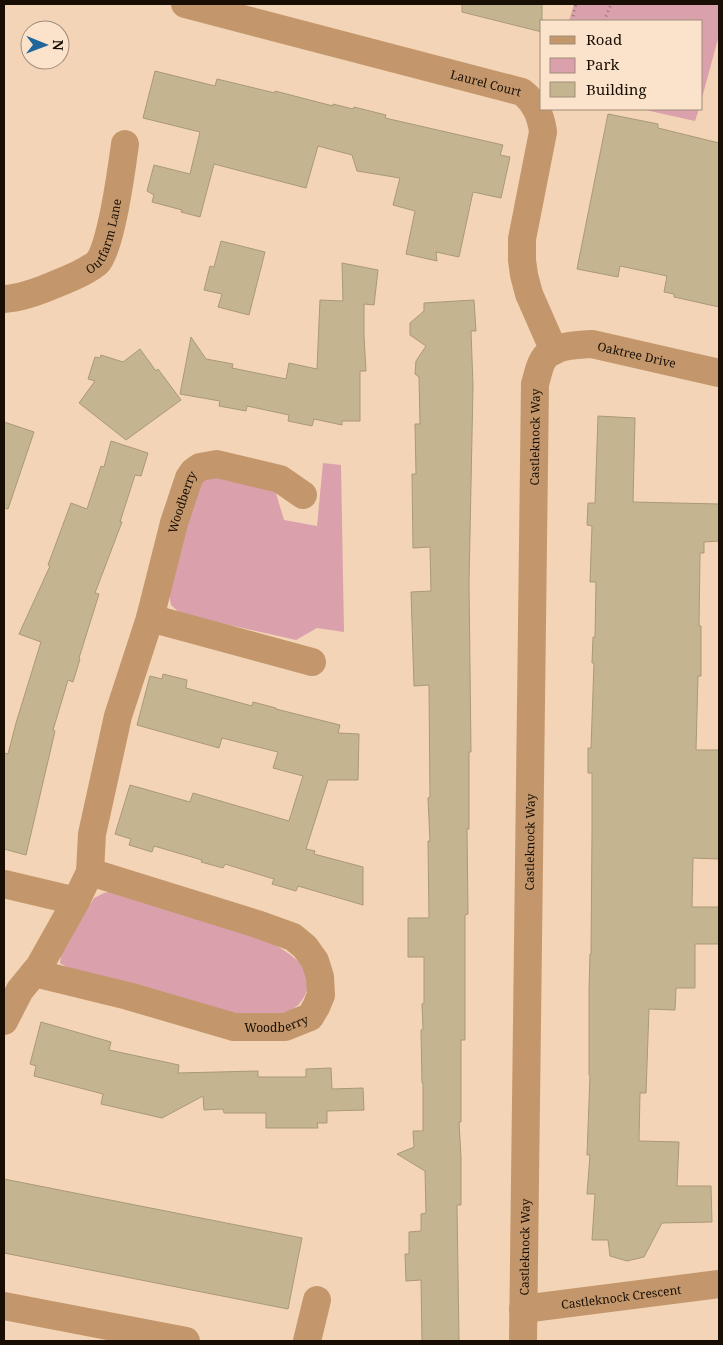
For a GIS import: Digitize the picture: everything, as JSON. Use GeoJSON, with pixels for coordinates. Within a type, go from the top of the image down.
{"type":"FeatureCollection","features":[{"type":"Feature","properties":{"kind":"street","name":"Laurel Court"},"geometry":{"type":"LineString","coordinates":[[185,4],[522,92],[528,97],[537,108],[542,121],[543,132],[522,239],[522,260],[529,294],[554,351]]}},
{"type":"Feature","properties":{"kind":"street","name":"Outfarm Lane"},"geometry":{"type":"LineString","coordinates":[[4,299],[46,289],[97,262],[103,254],[106,245],[125,144]]}},
{"type":"Feature","properties":{"kind":"street","name":"Oaktree Drive"},"geometry":{"type":"LineString","coordinates":[[554,351],[573,345],[592,344],[719,373]]}},
{"type":"Feature","properties":{"kind":"street","name":"Castleknock Way"},"geometry":{"type":"LineString","coordinates":[[522,1341],[535,387],[540,366],[545,357],[554,351]]}},
{"type":"Feature","properties":{"kind":"street","name":"Woodberry"},"geometry":{"type":"LineString","coordinates":[[4,1021],[20,990],[34,973],[76,901],[90,872],[92,834],[118,716],[150,618],[174,523],[189,478],[200,467],[216,464],[280,479],[304,495]]}},
{"type":"Feature","properties":{"kind":"street"},"geometry":{"type":"LineString","coordinates":[[150,618],[312,662]]}},
{"type":"Feature","properties":{"kind":"street","name":"Woodberry"},"geometry":{"type":"LineString","coordinates":[[34,973],[128,996],[234,1027],[285,1027],[310,1017],[316,1007],[321,995],[320,977],[315,961],[305,947],[293,937],[258,924],[90,872]]}},
{"type":"Feature","properties":{"kind":"street"},"geometry":{"type":"LineString","coordinates":[[4,884],[76,901]]}},
{"type":"Feature","properties":{"kind":"street","name":"Castleknock Crescent"},"geometry":{"type":"LineString","coordinates":[[523,1309],[719,1284]]}},
{"type":"Feature","properties":{"kind":"street"},"geometry":{"type":"LineString","coordinates":[[307,1341],[317,1300]]}},
{"type":"Feature","properties":{"kind":"street"},"geometry":{"type":"LineString","coordinates":[[4,1306],[186,1341]]}},
{"type":"Feature","properties":{"kind":"path"},"geometry":{"type":"LineString","coordinates":[[572,20],[576,4]]}},
{"type":"Feature","properties":{"kind":"path"},"geometry":{"type":"LineString","coordinates":[[604,20],[611,4]]}},
{"type":"Feature","properties":{"kind":"green space"},"geometry":{"type":"Polygon","coordinates":[[[574,4],[719,4],[719,35],[703,94],[703,20],[569,20],[574,4]]]}},
{"type":"Feature","properties":{"kind":"green space"},"geometry":{"type":"Polygon","coordinates":[[[646,110],[699,110],[695,121],[646,110]]]}},
{"type":"Feature","properties":{"kind":"green space"},"geometry":{"type":"Polygon","coordinates":[[[323,463],[341,465],[344,632],[317,628],[296,640],[181,614],[171,605],[169,593],[192,500],[204,479],[216,475],[275,490],[284,520],[317,526],[323,463]]]}},
{"type":"Feature","properties":{"kind":"green space"},"geometry":{"type":"Polygon","coordinates":[[[114,891],[249,933],[292,956],[304,970],[308,986],[299,1004],[293,1009],[276,1015],[237,1016],[223,1014],[68,968],[60,963],[65,945],[94,898],[114,891]]]}},
{"type":"Feature","properties":{"kind":"building"},"geometry":{"type":"Polygon","coordinates":[[[462,4],[542,4],[540,32],[462,12],[462,4]]]}},
{"type":"Feature","properties":{"kind":"building"},"geometry":{"type":"Polygon","coordinates":[[[155,71],[215,86],[217,79],[333,106],[333,104],[353,109],[354,107],[386,115],[385,118],[503,145],[500,155],[510,157],[501,198],[473,192],[459,257],[436,252],[437,261],[406,254],[415,211],[393,205],[400,178],[357,171],[352,155],[318,146],[306,188],[214,164],[200,217],[152,202],[154,195],[147,191],[154,165],[190,174],[200,132],[143,118],[155,71]]]}},
{"type":"Feature","properties":{"kind":"building"},"geometry":{"type":"Polygon","coordinates":[[[608,114],[658,124],[658,128],[719,143],[719,307],[674,297],[674,294],[664,292],[667,276],[620,266],[618,277],[577,269],[608,114]]]}},
{"type":"Feature","properties":{"kind":"building"},"geometry":{"type":"Polygon","coordinates":[[[221,241],[265,252],[249,315],[218,307],[222,294],[204,290],[210,266],[214,267],[221,241]]]}},
{"type":"Feature","properties":{"kind":"building"},"geometry":{"type":"Polygon","coordinates":[[[342,263],[378,270],[374,305],[364,304],[366,371],[360,371],[360,421],[342,421],[342,425],[314,419],[312,426],[288,421],[289,415],[247,406],[246,411],[219,406],[220,401],[180,394],[191,337],[206,359],[233,364],[232,368],[286,379],[289,363],[317,369],[320,300],[343,301],[342,263]]]}},
{"type":"Feature","properties":{"kind":"building"},"geometry":{"type":"Polygon","coordinates":[[[474,300],[476,331],[471,331],[473,386],[469,583],[471,752],[469,752],[469,829],[467,829],[468,914],[465,915],[465,1040],[461,1040],[461,1122],[459,1122],[461,1205],[457,1205],[459,1341],[422,1341],[421,1280],[406,1281],[405,1254],[409,1254],[409,1232],[421,1231],[421,1214],[426,1213],[425,1171],[397,1154],[414,1147],[413,1131],[423,1131],[421,1030],[423,1029],[424,957],[408,957],[408,918],[429,918],[429,685],[414,686],[411,592],[431,591],[430,547],[413,548],[412,474],[416,474],[415,424],[420,424],[419,377],[415,374],[416,361],[426,346],[410,335],[410,323],[424,311],[424,303],[474,300]]]}},
{"type":"Feature","properties":{"kind":"building"},"geometry":{"type":"Polygon","coordinates":[[[140,349],[181,400],[126,440],[79,403],[95,381],[88,379],[95,357],[100,358],[101,355],[123,362],[140,349]]]}},
{"type":"Feature","properties":{"kind":"building"},"geometry":{"type":"Polygon","coordinates":[[[598,416],[635,418],[633,502],[719,504],[719,541],[704,542],[704,553],[700,553],[699,626],[701,626],[701,676],[698,676],[696,750],[719,750],[719,859],[693,858],[692,907],[719,907],[719,944],[695,944],[695,988],[676,988],[675,1010],[649,1009],[646,1093],[640,1093],[639,1141],[679,1142],[677,1186],[711,1186],[712,1222],[662,1223],[644,1257],[627,1261],[610,1256],[608,1240],[592,1240],[595,1194],[587,1194],[590,1155],[587,1155],[590,1075],[589,990],[592,833],[592,773],[588,773],[588,748],[591,748],[594,663],[592,663],[593,637],[595,637],[596,582],[590,582],[592,526],[587,525],[588,503],[595,503],[598,416]]]}},
{"type":"Feature","properties":{"kind":"building"},"geometry":{"type":"Polygon","coordinates":[[[4,422],[34,432],[8,509],[4,508],[4,422]]]}},
{"type":"Feature","properties":{"kind":"building"},"geometry":{"type":"Polygon","coordinates":[[[111,441],[148,453],[141,476],[135,475],[120,522],[122,522],[95,593],[99,594],[73,682],[68,680],[53,730],[55,731],[26,855],[4,849],[4,753],[8,754],[41,642],[19,634],[50,566],[48,565],[71,503],[87,509],[101,466],[104,467],[111,441]]]}},
{"type":"Feature","properties":{"kind":"building"},"geometry":{"type":"Polygon","coordinates":[[[163,674],[187,680],[186,688],[252,706],[253,702],[340,725],[338,733],[359,734],[358,780],[328,780],[306,849],[315,851],[314,854],[363,867],[363,905],[298,886],[296,891],[272,884],[274,879],[225,864],[223,868],[201,862],[202,860],[154,846],[152,852],[129,845],[131,839],[115,834],[130,785],[190,802],[193,793],[289,821],[303,776],[273,768],[278,752],[222,738],[219,748],[137,725],[150,676],[162,679],[163,674]]]}},
{"type":"Feature","properties":{"kind":"building"},"geometry":{"type":"Polygon","coordinates":[[[41,1022],[111,1042],[109,1050],[179,1065],[178,1073],[258,1071],[258,1077],[306,1077],[306,1069],[331,1068],[332,1089],[363,1088],[364,1110],[327,1111],[327,1123],[317,1123],[318,1128],[266,1128],[266,1113],[224,1113],[223,1109],[204,1110],[203,1096],[162,1118],[101,1104],[103,1094],[34,1076],[36,1066],[30,1064],[41,1022]]]}},
{"type":"Feature","properties":{"kind":"building"},"geometry":{"type":"Polygon","coordinates":[[[4,1179],[302,1238],[288,1309],[4,1253],[4,1179]]]}}]}
